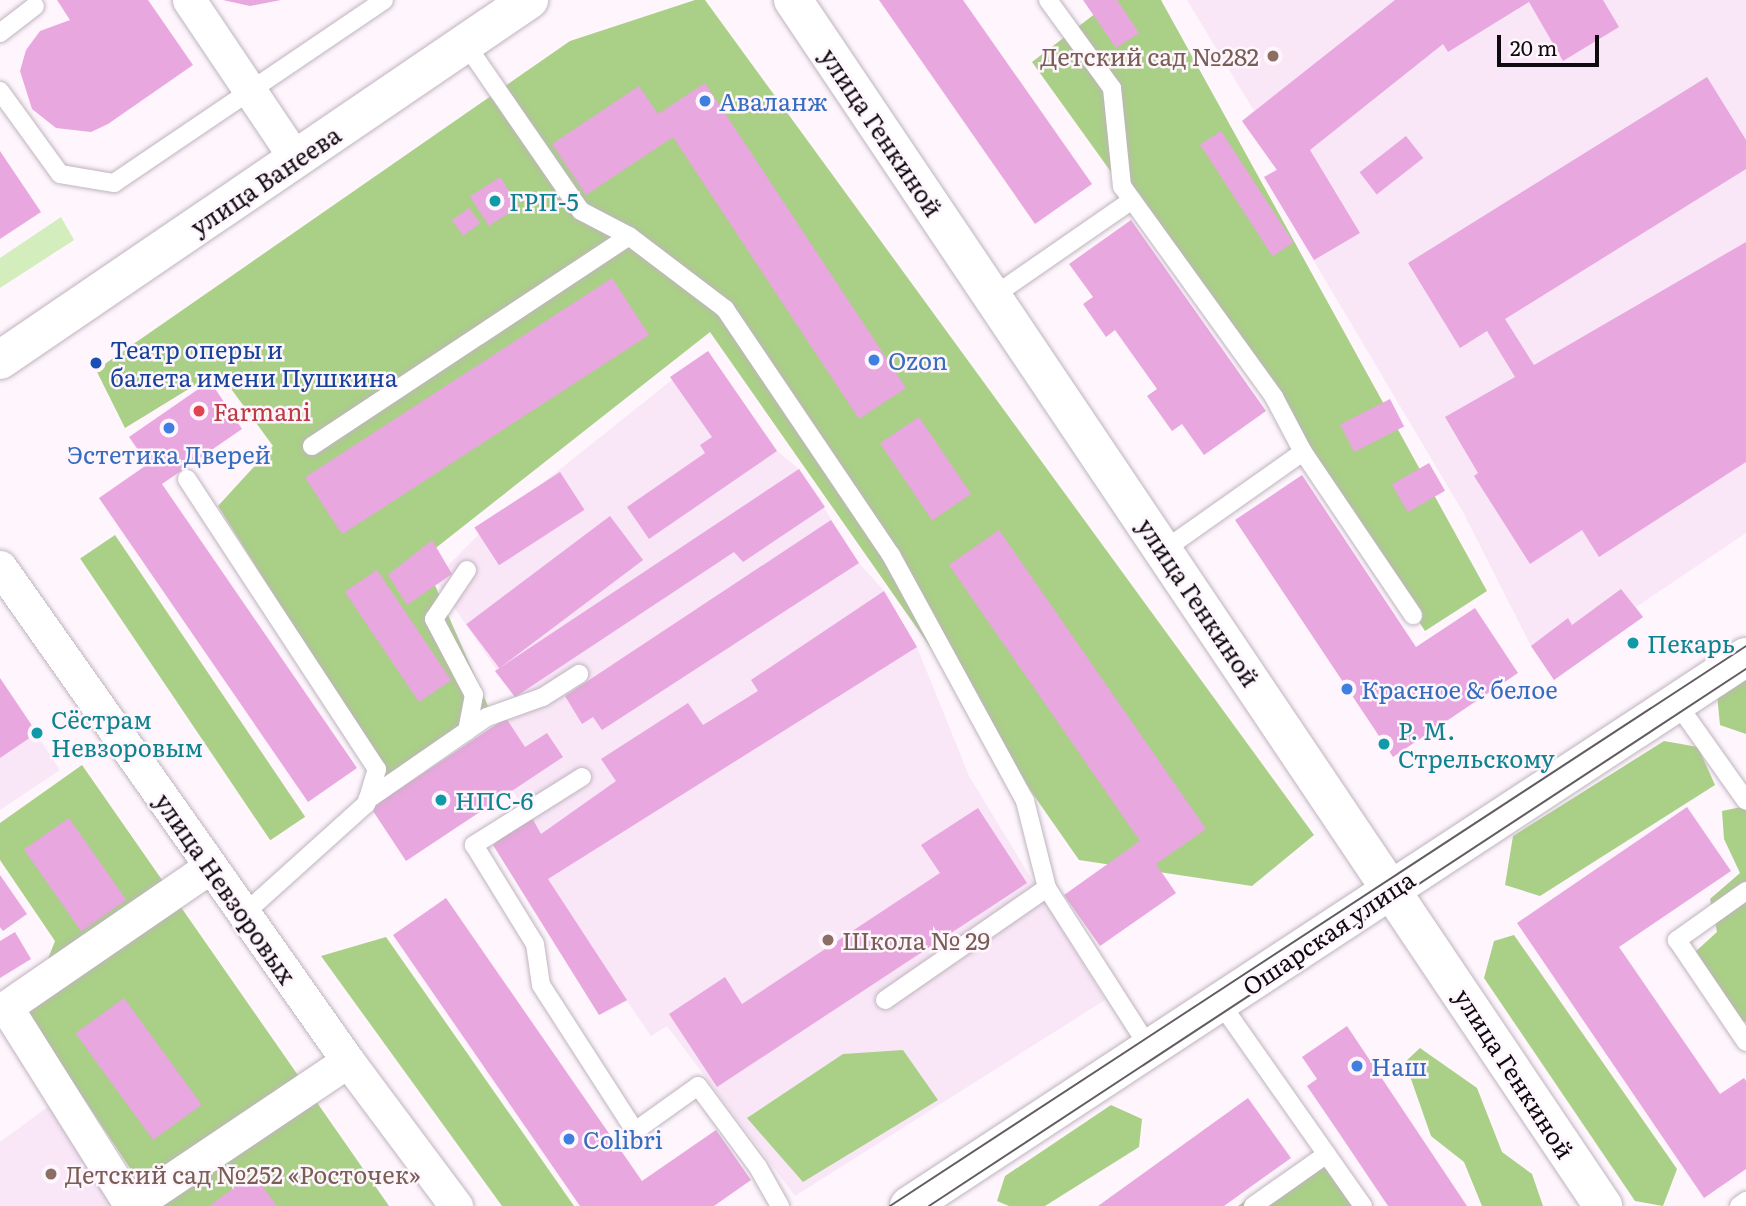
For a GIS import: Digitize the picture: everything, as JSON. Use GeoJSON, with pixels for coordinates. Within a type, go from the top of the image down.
{"type":"FeatureCollection","features":[{"type":"Feature","properties":{"kind":"street"},"geometry":{"type":"LineString","coordinates":[[189,0],[296,159]]}},
{"type":"Feature","properties":{"kind":"street","name":"улица Ванеева"},"geometry":{"type":"LineString","coordinates":[[0,360],[530,0]]}},
{"type":"Feature","properties":{"kind":"street","name":"улица Генкиной"},"geometry":{"type":"LineString","coordinates":[[793,0],[1393,888],[1603,1206]]}},
{"type":"Feature","properties":{"kind":"street","name":"улица Невзоровых"},"geometry":{"type":"LineString","coordinates":[[0,567],[348,1061],[456,1206]]}},
{"type":"Feature","properties":{"kind":"street","name":"Ошарская улица"},"geometry":{"type":"LineString","coordinates":[[932,1200],[1150,1049],[1746,657]]}},
{"type":"Feature","properties":{"kind":"street"},"geometry":{"type":"LineString","coordinates":[[210,867],[6,1007],[131,1206],[348,1061]]}},
{"type":"Feature","properties":{"kind":"lane"},"geometry":{"type":"LineString","coordinates":[[0,91],[60,174],[114,183],[384,0]]}},
{"type":"Feature","properties":{"kind":"lane"},"geometry":{"type":"LineString","coordinates":[[1048,0],[1112,88],[1122,186],[1274,397],[1303,452],[1413,615]]}},
{"type":"Feature","properties":{"kind":"lane"},"geometry":{"type":"LineString","coordinates":[[0,33],[35,6]]}},
{"type":"Feature","properties":{"kind":"lane"},"geometry":{"type":"LineString","coordinates":[[466,43],[580,211],[629,236],[724,309],[891,555],[1025,801],[1047,888],[1150,1049]]}},
{"type":"Feature","properties":{"kind":"lane"},"geometry":{"type":"LineString","coordinates":[[992,297],[1132,200]]}},
{"type":"Feature","properties":{"kind":"lane"},"geometry":{"type":"LineString","coordinates":[[312,446],[629,236]]}},
{"type":"Feature","properties":{"kind":"lane"},"geometry":{"type":"LineString","coordinates":[[1164,550],[1303,452]]}},
{"type":"Feature","properties":{"kind":"lane"},"geometry":{"type":"LineString","coordinates":[[187,479],[377,769],[367,800]]}},
{"type":"Feature","properties":{"kind":"lane"},"geometry":{"type":"LineString","coordinates":[[467,570],[434,619],[474,695],[467,731]]}},
{"type":"Feature","properties":{"kind":"lane"},"geometry":{"type":"LineString","coordinates":[[244,914],[367,800],[487,717],[543,697],[579,674]]}},
{"type":"Feature","properties":{"kind":"lane"},"geometry":{"type":"LineString","coordinates":[[1676,702],[1746,801]]}},
{"type":"Feature","properties":{"kind":"lane"},"geometry":{"type":"LineString","coordinates":[[582,777],[474,845],[535,944],[541,985],[635,1131],[698,1086],[758,1167],[780,1206]]}},
{"type":"Feature","properties":{"kind":"lane"},"geometry":{"type":"LineString","coordinates":[[885,1000],[1047,888]]}},
{"type":"Feature","properties":{"kind":"lane"},"geometry":{"type":"LineString","coordinates":[[1746,891],[1677,940],[1746,1042]]}},
{"type":"Feature","properties":{"kind":"lane"},"geometry":{"type":"LineString","coordinates":[[1221,1004],[1363,1206]]}},
{"type":"Feature","properties":{"kind":"lane"},"geometry":{"type":"LineString","coordinates":[[1253,1206],[1327,1154]]}},
{"type":"Feature","properties":{"kind":"lane"},"geometry":{"type":"LineString","coordinates":[[1739,1206],[1746,1200]]}},
{"type":"Feature","properties":{"kind":"shaded area"},"geometry":{"type":"Polygon","coordinates":[[[1187,0],[1746,0],[1746,533],[1636,607],[1643,617],[1554,680],[1531,646],[1463,512],[1264,177],[1276,169],[1242,121],[1254,111],[1187,0]]]}},
{"type":"Feature","properties":{"kind":"shaded area"},"geometry":{"type":"Polygon","coordinates":[[[708,351],[777,451],[799,469],[859,563],[884,591],[917,647],[969,776],[1105,1000],[795,1196],[667,1026],[651,1036],[627,1001],[599,1015],[493,845],[530,815],[475,739],[506,718],[515,697],[435,579],[479,534],[708,351]]]}},
{"type":"Feature","properties":{"kind":"shaded area"},"geometry":{"type":"Polygon","coordinates":[[[0,678],[60,770],[0,810],[0,678]]]}},
{"type":"Feature","properties":{"kind":"shaded area","name":"Детский сад №252 «Росточек»"},"geometry":{"type":"Polygon","coordinates":[[[56,1101],[122,1206],[0,1206],[0,1142],[56,1101]]]}},
{"type":"Feature","properties":{"kind":"green space"},"geometry":{"type":"Polygon","coordinates":[[[695,0],[705,0],[1314,835],[1252,886],[1079,860],[710,332],[423,558],[488,706],[388,777],[218,506],[273,446],[218,371],[125,428],[96,370],[570,41],[695,0]]]}},
{"type":"Feature","properties":{"kind":"green space"},"geometry":{"type":"Polygon","coordinates":[[[1113,0],[1161,0],[1487,591],[1425,631],[1308,446],[1032,62],[1113,0]]]}},
{"type":"Feature","properties":{"kind":"green space"},"geometry":{"type":"Polygon","coordinates":[[[61,217],[74,240],[0,288],[0,258],[61,217]]]}},
{"type":"Feature","properties":{"kind":"green space"},"geometry":{"type":"Polygon","coordinates":[[[115,535],[305,817],[270,840],[80,558],[115,535]]]}},
{"type":"Feature","properties":{"kind":"green space"},"geometry":{"type":"Polygon","coordinates":[[[1746,677],[1746,734],[1720,725],[1717,694],[1746,677]]]}},
{"type":"Feature","properties":{"kind":"green space"},"geometry":{"type":"Polygon","coordinates":[[[1664,741],[1698,747],[1715,785],[1540,896],[1505,885],[1513,836],[1664,741]]]}},
{"type":"Feature","properties":{"kind":"green space"},"geometry":{"type":"Polygon","coordinates":[[[82,765],[389,1206],[155,1206],[27,1013],[55,941],[0,860],[0,823],[82,765]]]}},
{"type":"Feature","properties":{"kind":"green space"},"geometry":{"type":"Polygon","coordinates":[[[1746,806],[1746,1022],[1717,1014],[1683,963],[1717,932],[1710,899],[1740,873],[1724,839],[1722,811],[1746,806]]]}},
{"type":"Feature","properties":{"kind":"green space"},"geometry":{"type":"Polygon","coordinates":[[[1514,935],[1677,1169],[1663,1206],[1635,1201],[1484,978],[1494,941],[1514,935]]]}},
{"type":"Feature","properties":{"kind":"green space"},"geometry":{"type":"Polygon","coordinates":[[[386,937],[574,1206],[502,1206],[321,956],[386,937]]]}},
{"type":"Feature","properties":{"kind":"green space"},"geometry":{"type":"Polygon","coordinates":[[[1420,1048],[1477,1088],[1502,1152],[1532,1174],[1543,1206],[1482,1206],[1464,1162],[1431,1136],[1405,1062],[1420,1048]]]}},
{"type":"Feature","properties":{"kind":"green space"},"geometry":{"type":"Polygon","coordinates":[[[903,1050],[938,1100],[803,1182],[747,1118],[843,1054],[903,1050]]]}},
{"type":"Feature","properties":{"kind":"green space"},"geometry":{"type":"Polygon","coordinates":[[[1111,1105],[1142,1119],[1139,1147],[1045,1206],[1009,1206],[997,1201],[1005,1176],[1111,1105]]]}},
{"type":"Feature","properties":{"kind":"green space"},"geometry":{"type":"Polygon","coordinates":[[[1301,1161],[1351,1174],[1373,1206],[1238,1206],[1301,1161]]]}},
{"type":"Feature","properties":{"kind":"building"},"geometry":{"type":"Polygon","coordinates":[[[57,0],[148,0],[193,65],[108,124],[91,132],[56,128],[32,109],[20,71],[26,50],[40,31],[70,20],[57,0]]]}},
{"type":"Feature","properties":{"kind":"building"},"geometry":{"type":"Polygon","coordinates":[[[223,0],[281,0],[250,6],[223,0]]]}},
{"type":"Feature","properties":{"kind":"building"},"geometry":{"type":"Polygon","coordinates":[[[879,0],[963,0],[1092,184],[1035,224],[879,0]]]}},
{"type":"Feature","properties":{"kind":"building"},"geometry":{"type":"Polygon","coordinates":[[[1083,0],[1117,0],[1139,33],[1116,48],[1083,0]]]}},
{"type":"Feature","properties":{"kind":"building"},"geometry":{"type":"Polygon","coordinates":[[[1395,0],[1603,0],[1619,27],[1563,61],[1529,2],[1448,52],[1443,44],[1310,150],[1360,233],[1314,260],[1264,177],[1277,170],[1242,121],[1395,0]]]}},
{"type":"Feature","properties":{"kind":"building"},"geometry":{"type":"Polygon","coordinates":[[[1707,77],[1746,140],[1746,169],[1505,319],[1534,365],[1746,242],[1746,462],[1599,557],[1582,530],[1530,564],[1474,476],[1478,473],[1445,417],[1515,377],[1487,331],[1460,348],[1408,263],[1707,77]]]}},
{"type":"Feature","properties":{"kind":"building"},"geometry":{"type":"Polygon","coordinates":[[[705,83],[906,388],[859,419],[673,137],[586,195],[552,144],[639,86],[658,114],[705,83]]]}},
{"type":"Feature","properties":{"kind":"building"},"geometry":{"type":"Polygon","coordinates":[[[1221,131],[1293,243],[1272,256],[1200,145],[1221,131]]]}},
{"type":"Feature","properties":{"kind":"building"},"geometry":{"type":"Polygon","coordinates":[[[1406,136],[1423,158],[1377,194],[1360,172],[1406,136]]]}},
{"type":"Feature","properties":{"kind":"building"},"geometry":{"type":"Polygon","coordinates":[[[0,151],[41,212],[0,239],[0,151]]]}},
{"type":"Feature","properties":{"kind":"building","name":"ГРП-5"},"geometry":{"type":"Polygon","coordinates":[[[500,177],[519,206],[489,226],[470,197],[500,177]]]}},
{"type":"Feature","properties":{"kind":"building"},"geometry":{"type":"Polygon","coordinates":[[[469,208],[480,223],[463,236],[452,220],[469,208]]]}},
{"type":"Feature","properties":{"kind":"building"},"geometry":{"type":"Polygon","coordinates":[[[1131,220],[1266,411],[1204,455],[1182,424],[1172,431],[1147,396],[1157,389],[1115,330],[1106,337],[1083,304],[1093,297],[1069,264],[1131,220]]]}},
{"type":"Feature","properties":{"kind":"building"},"geometry":{"type":"Polygon","coordinates":[[[612,278],[649,335],[342,534],[305,477],[612,278]]]}},
{"type":"Feature","properties":{"kind":"building"},"geometry":{"type":"Polygon","coordinates":[[[708,351],[777,451],[649,539],[627,507],[705,453],[700,445],[712,437],[670,377],[708,351]]]}},
{"type":"Feature","properties":{"kind":"building"},"geometry":{"type":"Polygon","coordinates":[[[210,381],[242,429],[162,484],[357,768],[308,802],[99,498],[148,464],[129,437],[210,381]]]}},
{"type":"Feature","properties":{"kind":"building"},"geometry":{"type":"Polygon","coordinates":[[[1390,399],[1404,427],[1354,452],[1340,424],[1390,399]]]}},
{"type":"Feature","properties":{"kind":"building"},"geometry":{"type":"Polygon","coordinates":[[[919,417],[971,494],[932,520],[880,443],[919,417]]]}},
{"type":"Feature","properties":{"kind":"building"},"geometry":{"type":"Polygon","coordinates":[[[1429,463],[1445,491],[1408,512],[1392,484],[1429,463]]]}},
{"type":"Feature","properties":{"kind":"building"},"geometry":{"type":"Polygon","coordinates":[[[799,469],[825,507],[743,562],[734,552],[515,697],[495,671],[799,469]]]}},
{"type":"Feature","properties":{"kind":"building"},"geometry":{"type":"Polygon","coordinates":[[[560,472],[585,510],[499,565],[474,528],[560,472]]]}},
{"type":"Feature","properties":{"kind":"building"},"geometry":{"type":"Polygon","coordinates":[[[1302,475],[1416,647],[1475,608],[1518,673],[1393,757],[1235,520],[1302,475]]]}},
{"type":"Feature","properties":{"kind":"building"},"geometry":{"type":"Polygon","coordinates":[[[610,516],[643,560],[499,668],[466,624],[610,516]]]}},
{"type":"Feature","properties":{"kind":"building"},"geometry":{"type":"Polygon","coordinates":[[[831,520],[859,563],[602,730],[593,717],[582,724],[565,696],[831,520]]]}},
{"type":"Feature","properties":{"kind":"building"},"geometry":{"type":"Polygon","coordinates":[[[999,530],[1206,829],[1156,864],[1176,893],[1100,946],[1064,895],[1140,841],[949,565],[999,530]]]}},
{"type":"Feature","properties":{"kind":"building"},"geometry":{"type":"Polygon","coordinates":[[[432,540],[452,574],[407,605],[388,575],[432,540]]]}},
{"type":"Feature","properties":{"kind":"building"},"geometry":{"type":"Polygon","coordinates":[[[377,570],[451,680],[419,702],[345,592],[377,570]]]}},
{"type":"Feature","properties":{"kind":"building"},"geometry":{"type":"Polygon","coordinates":[[[1621,589],[1643,617],[1554,680],[1531,646],[1568,618],[1572,625],[1621,589]]]}},
{"type":"Feature","properties":{"kind":"building"},"geometry":{"type":"Polygon","coordinates":[[[884,591],[917,647],[548,879],[627,1000],[599,1015],[493,845],[531,816],[541,834],[616,781],[601,759],[688,703],[703,725],[758,691],[751,680],[884,591]]]}},
{"type":"Feature","properties":{"kind":"building"},"geometry":{"type":"Polygon","coordinates":[[[0,678],[37,733],[0,758],[0,678]]]}},
{"type":"Feature","properties":{"kind":"building","name":"НПС-6"},"geometry":{"type":"Polygon","coordinates":[[[506,718],[525,747],[547,733],[563,757],[406,861],[371,808],[506,718]]]}},
{"type":"Feature","properties":{"kind":"building"},"geometry":{"type":"Polygon","coordinates":[[[1687,807],[1731,871],[1619,947],[1720,1094],[1744,1078],[1746,1081],[1746,1169],[1704,1198],[1517,923],[1687,807]]]}},
{"type":"Feature","properties":{"kind":"building"},"geometry":{"type":"Polygon","coordinates":[[[978,808],[1027,883],[717,1087],[669,1014],[725,977],[742,1004],[940,873],[921,845],[978,808]]]}},
{"type":"Feature","properties":{"kind":"building"},"geometry":{"type":"Polygon","coordinates":[[[69,818],[126,900],[81,931],[24,850],[69,818]]]}},
{"type":"Feature","properties":{"kind":"building"},"geometry":{"type":"Polygon","coordinates":[[[0,875],[27,914],[3,931],[0,927],[0,875]]]}},
{"type":"Feature","properties":{"kind":"building"},"geometry":{"type":"Polygon","coordinates":[[[446,898],[642,1181],[716,1130],[751,1180],[714,1206],[580,1206],[393,935],[446,898]]]}},
{"type":"Feature","properties":{"kind":"building"},"geometry":{"type":"Polygon","coordinates":[[[15,932],[31,959],[0,978],[0,941],[15,932]]]}},
{"type":"Feature","properties":{"kind":"building"},"geometry":{"type":"Polygon","coordinates":[[[124,998],[202,1105],[153,1140],[75,1033],[124,998]]]}},
{"type":"Feature","properties":{"kind":"building"},"geometry":{"type":"Polygon","coordinates":[[[1347,1026],[1467,1206],[1388,1206],[1307,1086],[1317,1079],[1302,1057],[1347,1026]]]}},
{"type":"Feature","properties":{"kind":"building"},"geometry":{"type":"Polygon","coordinates":[[[1248,1098],[1291,1158],[1224,1206],[1098,1206],[1248,1098]]]}},
{"type":"Feature","properties":{"kind":"building"},"geometry":{"type":"Polygon","coordinates":[[[253,1174],[277,1206],[209,1206],[253,1174]]]}},
{"type":"Feature","properties":{"kind":"tram line"},"geometry":{"type":"LineString","coordinates":[[890,1206],[1746,646]]}},
{"type":"Feature","properties":{"kind":"tram line"},"geometry":{"type":"LineString","coordinates":[[929,1206],[1746,669]]}},
{"type":"Feature","properties":{"kind":"place","name":"Детский сад №282"},"geometry":{"type":"Point","coordinates":[1273,56]}},
{"type":"Feature","properties":{"kind":"place","name":"Аваланж"},"geometry":{"type":"Point","coordinates":[705,101]}},
{"type":"Feature","properties":{"kind":"place","name":"ГРП-5"},"geometry":{"type":"Point","coordinates":[495,201]}},
{"type":"Feature","properties":{"kind":"place","name":"Ozon"},"geometry":{"type":"Point","coordinates":[874,360]}},
{"type":"Feature","properties":{"kind":"place","name":"Театр оперы и балета имени Пушкина"},"geometry":{"type":"Point","coordinates":[96,363]}},
{"type":"Feature","properties":{"kind":"place","name":"Farmani"},"geometry":{"type":"Point","coordinates":[199,411]}},
{"type":"Feature","properties":{"kind":"place","name":"Эстетика Дверей"},"geometry":{"type":"Point","coordinates":[169,428]}},
{"type":"Feature","properties":{"kind":"place","name":"Пекарь"},"geometry":{"type":"Point","coordinates":[1633,643]}},
{"type":"Feature","properties":{"kind":"place","name":"Красное & белое"},"geometry":{"type":"Point","coordinates":[1347,689]}},
{"type":"Feature","properties":{"kind":"place","name":"Сёстрам Невзоровым"},"geometry":{"type":"Point","coordinates":[37,733]}},
{"type":"Feature","properties":{"kind":"place","name":"Р. М. Стрельскому"},"geometry":{"type":"Point","coordinates":[1384,744]}},
{"type":"Feature","properties":{"kind":"place","name":"НПС-6"},"geometry":{"type":"Point","coordinates":[441,800]}},
{"type":"Feature","properties":{"kind":"place","name":"Школа № 29"},"geometry":{"type":"Point","coordinates":[828,940]}},
{"type":"Feature","properties":{"kind":"place","name":"Наш"},"geometry":{"type":"Point","coordinates":[1357,1066]}},
{"type":"Feature","properties":{"kind":"place","name":"Colibri"},"geometry":{"type":"Point","coordinates":[569,1139]}},
{"type":"Feature","properties":{"kind":"place","name":"Детский сад №252 «Росточек»"},"geometry":{"type":"Point","coordinates":[51,1174]}}]}
